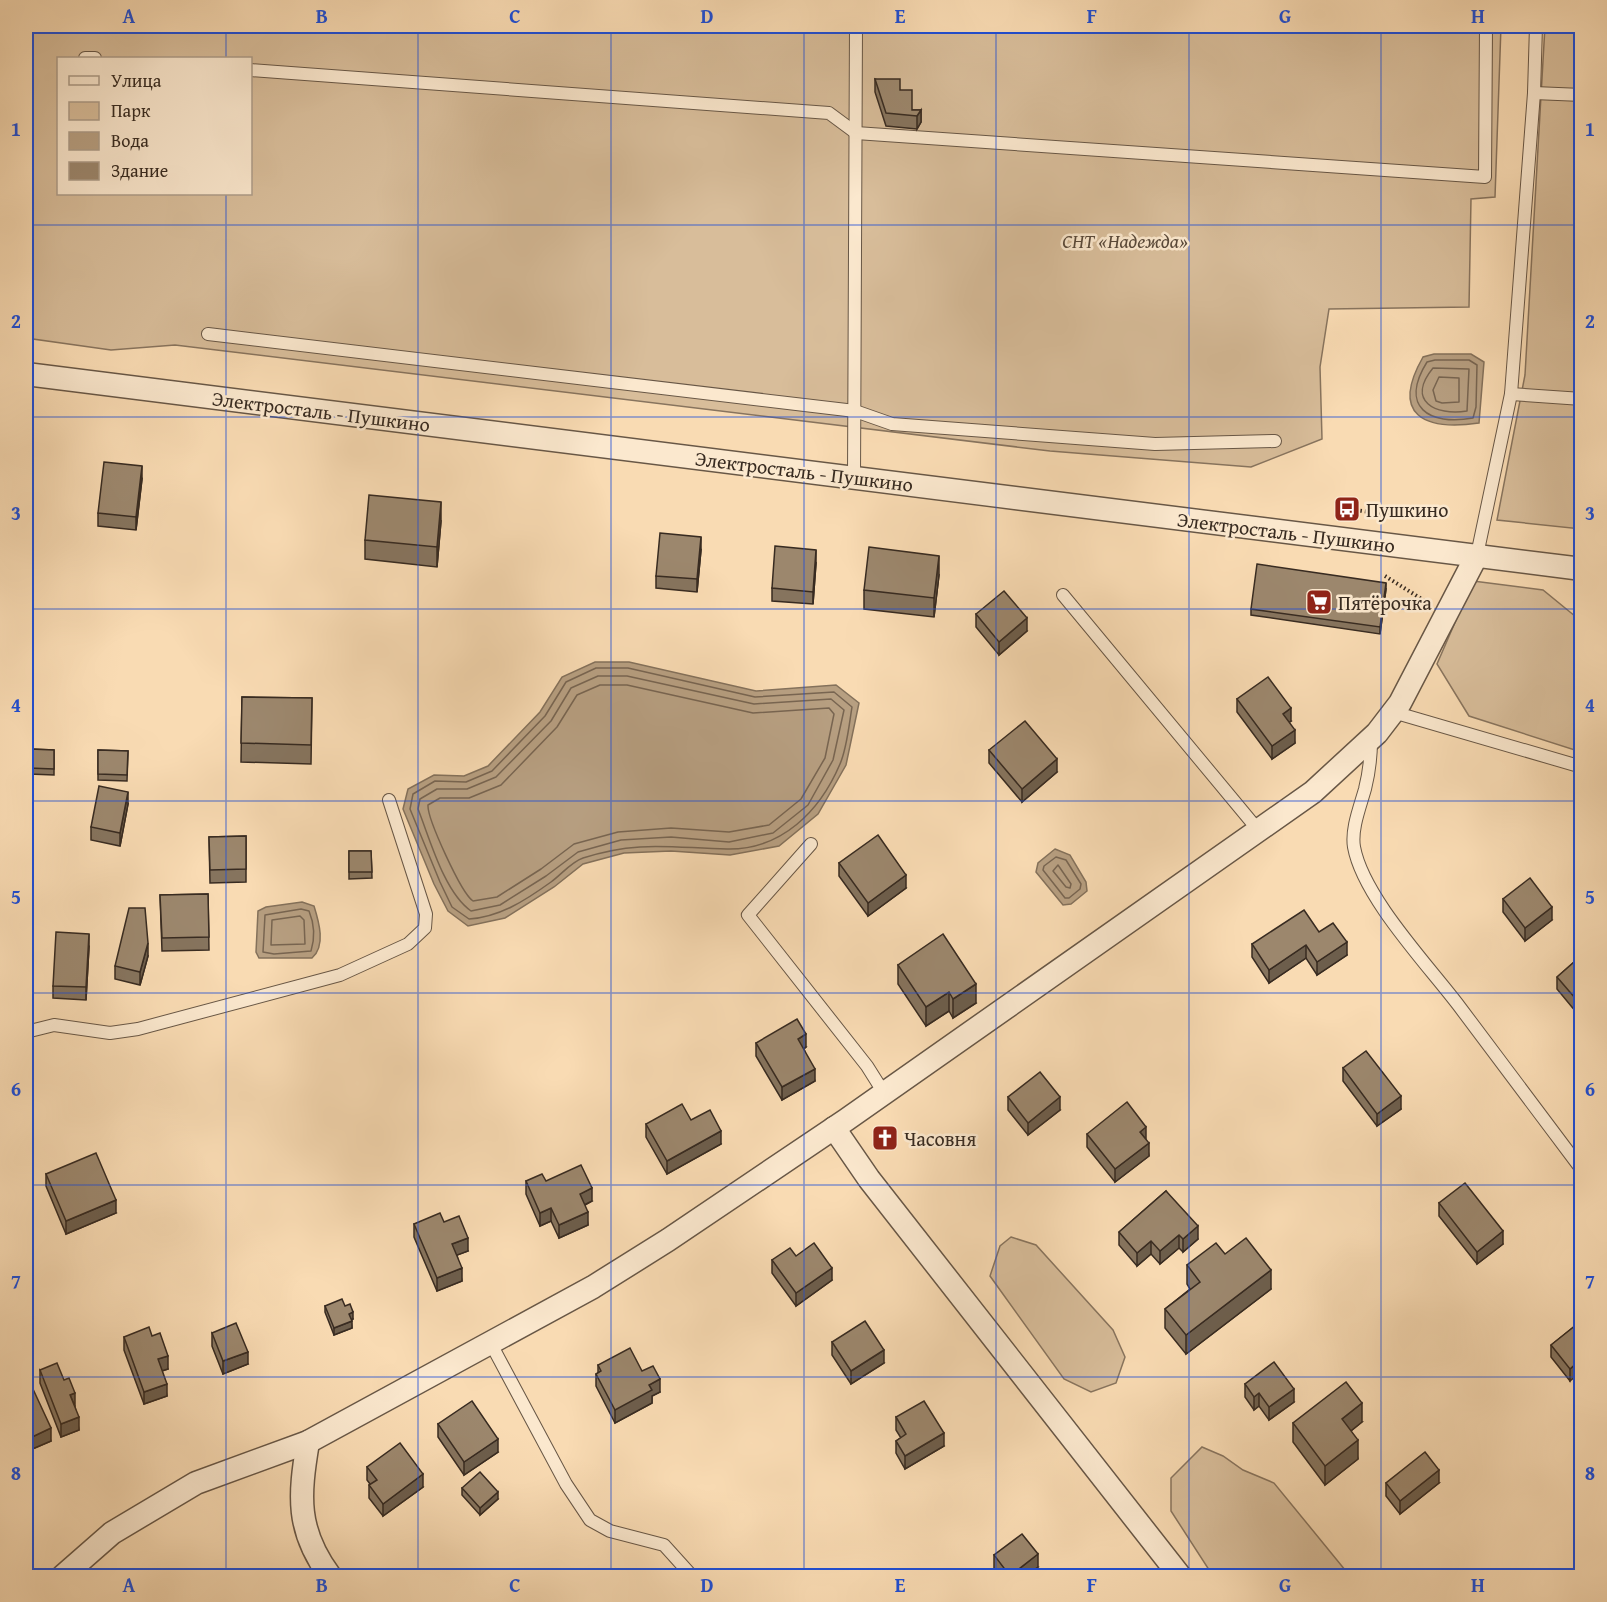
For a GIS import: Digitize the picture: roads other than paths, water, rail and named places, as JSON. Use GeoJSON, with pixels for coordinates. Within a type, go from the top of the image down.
{"type":"FeatureCollection","features":[{"type":"Feature","properties":{"kind":"street","name":"Электросталь - Пушкино"},"geometry":{"type":"LineString","coordinates":[[26,374],[1581,569]]}},
{"type":"Feature","properties":{"kind":"street"},"geometry":{"type":"LineString","coordinates":[[63,1576],[112,1533],[196,1483],[308,1442],[612,1275],[834,1128],[1260,831],[1313,792],[1371,739],[1393,712],[1419,669],[1477,555]]}},
{"type":"Feature","properties":{"kind":"street"},"geometry":{"type":"LineString","coordinates":[[834,1128],[869,1179],[1179,1576]]}},
{"type":"Feature","properties":{"kind":"street"},"geometry":{"type":"LineString","coordinates":[[308,1442],[301,1500],[303,1525],[316,1556],[330,1576]]}},
{"type":"Feature","properties":{"kind":"lane"},"geometry":{"type":"LineString","coordinates":[[854,477],[856,26]]}},
{"type":"Feature","properties":{"kind":"lane"},"geometry":{"type":"LineString","coordinates":[[252,70],[829,112],[856,133],[1485,177],[1486,26]]}},
{"type":"Feature","properties":{"kind":"lane"},"geometry":{"type":"LineString","coordinates":[[1477,555],[1511,394],[1534,93],[1536,26]]}},
{"type":"Feature","properties":{"kind":"lane"},"geometry":{"type":"LineString","coordinates":[[1534,93],[1581,95]]}},
{"type":"Feature","properties":{"kind":"lane"},"geometry":{"type":"LineString","coordinates":[[208,334],[855,411],[892,424],[1155,444],[1275,441]]}},
{"type":"Feature","properties":{"kind":"lane"},"geometry":{"type":"LineString","coordinates":[[1511,394],[1581,399]]}},
{"type":"Feature","properties":{"kind":"lane"},"geometry":{"type":"LineString","coordinates":[[1063,595],[1260,831]]}},
{"type":"Feature","properties":{"kind":"lane"},"geometry":{"type":"LineString","coordinates":[[1393,712],[1581,767]]}},
{"type":"Feature","properties":{"kind":"lane"},"geometry":{"type":"LineString","coordinates":[[1371,739],[1371,759],[1356,820],[1354,846],[1361,869],[1373,892],[1418,956],[1523,1089],[1581,1170]]}},
{"type":"Feature","properties":{"kind":"lane"},"geometry":{"type":"LineString","coordinates":[[26,1032],[54,1025],[110,1033],[138,1029],[340,975],[408,944],[425,928],[426,914],[389,800]]}},
{"type":"Feature","properties":{"kind":"lane"},"geometry":{"type":"LineString","coordinates":[[811,844],[748,915],[867,1066],[884,1093]]}},
{"type":"Feature","properties":{"kind":"lane"},"geometry":{"type":"LineString","coordinates":[[490,1342],[566,1484],[590,1520],[610,1531],[664,1545],[692,1576]]}},
{"type":"Feature","properties":{"kind":"water"},"geometry":{"type":"Polygon","coordinates":[[[1434,354],[1471,354],[1484,362],[1479,423],[1442,424],[1428,421],[1418,415],[1412,405],[1410,393],[1414,377],[1423,357],[1434,354]]]}},
{"type":"Feature","properties":{"kind":"water"},"geometry":{"type":"Polygon","coordinates":[[[595,662],[629,662],[756,691],[836,685],[859,703],[846,765],[818,814],[779,846],[730,855],[671,851],[624,853],[583,864],[554,887],[505,918],[468,926],[448,911],[434,884],[403,809],[408,789],[434,775],[464,776],[488,766],[540,712],[562,677],[595,662]]]}},
{"type":"Feature","properties":{"kind":"water"},"geometry":{"type":"Polygon","coordinates":[[[1055,849],[1070,855],[1086,882],[1087,891],[1071,904],[1063,905],[1036,872],[1038,863],[1055,849]]]}},
{"type":"Feature","properties":{"kind":"water"},"geometry":{"type":"Polygon","coordinates":[[[302,902],[314,906],[316,912],[320,940],[316,953],[312,958],[259,958],[256,952],[258,911],[266,907],[302,902]]]}},
{"type":"Feature","properties":{"kind":"place","name":"Пушкино"},"geometry":{"type":"Point","coordinates":[1347,509]}},
{"type":"Feature","properties":{"kind":"place","name":"Пятёрочка"},"geometry":{"type":"Point","coordinates":[1319,602]}},
{"type":"Feature","properties":{"kind":"place","name":"Часовня"},"geometry":{"type":"Point","coordinates":[885,1138]}},
{"type":"Feature","properties":{"kind":"park label","name":"СНТ «Надежда»"},"geometry":{"type":"Point","coordinates":[1125,240]}}]}
